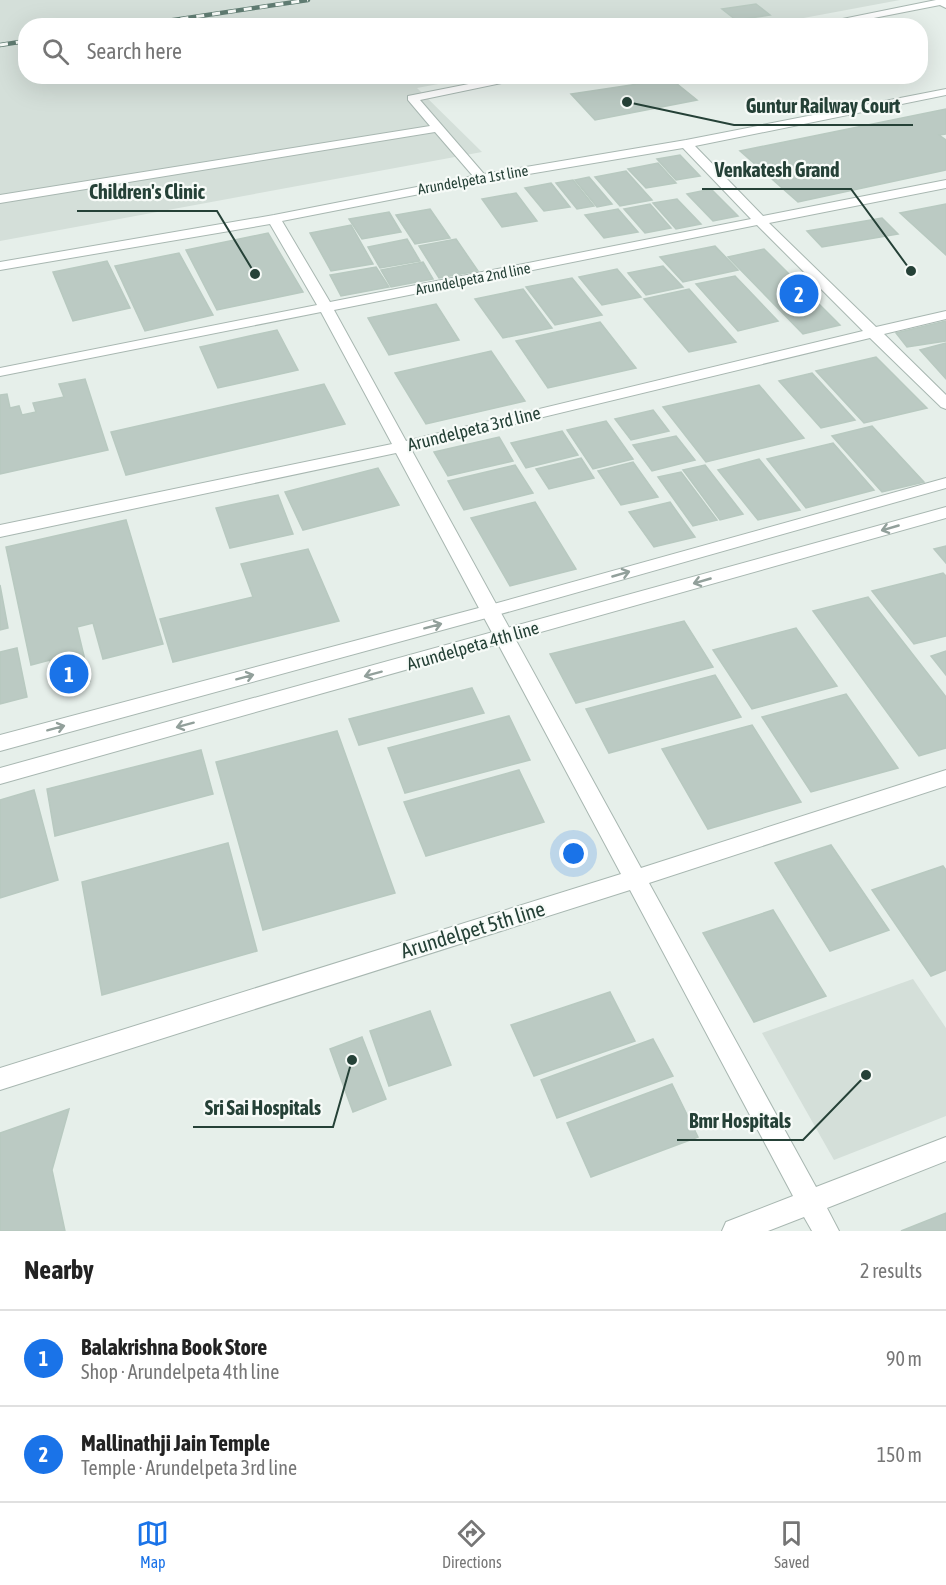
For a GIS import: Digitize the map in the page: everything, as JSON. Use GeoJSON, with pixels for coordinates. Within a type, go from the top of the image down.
{"type":"FeatureCollection","features":[{"type":"Feature","properties":{"kind":"street"},"geometry":{"type":"LineString","coordinates":[[856,18],[942,2],[946,5]]}},
{"type":"Feature","properties":{"kind":"street"},"geometry":{"type":"LineString","coordinates":[[481,178],[412,98],[487,84]]}},
{"type":"Feature","properties":{"kind":"street","name":"Arundelpeta 1st line"},"geometry":{"type":"LineString","coordinates":[[0,266],[274,219],[481,178],[686,144],[946,92]]}},
{"type":"Feature","properties":{"kind":"street"},"geometry":{"type":"LineString","coordinates":[[0,199],[438,128]]}},
{"type":"Feature","properties":{"kind":"street"},"geometry":{"type":"LineString","coordinates":[[686,144],[760,221],[946,404]]}},
{"type":"Feature","properties":{"kind":"street","name":"Arundelpeta 2nd line"},"geometry":{"type":"LineString","coordinates":[[0,372],[946,184]]}},
{"type":"Feature","properties":{"kind":"street"},"geometry":{"type":"LineString","coordinates":[[274,219],[326,308],[826,1231]]}},
{"type":"Feature","properties":{"kind":"street","name":"Arundelpeta 3rd line"},"geometry":{"type":"LineString","coordinates":[[0,531],[400,447],[946,315]]}},
{"type":"Feature","properties":{"kind":"street","name":"Arundelpeta 4th line"},"geometry":{"type":"LineString","coordinates":[[0,743],[490,611],[946,483]]}},
{"type":"Feature","properties":{"kind":"street","name":"Arundelpeta 4th line"},"geometry":{"type":"LineString","coordinates":[[0,777],[946,512]]}},
{"type":"Feature","properties":{"kind":"street","name":"Arundelpet 5th line"},"geometry":{"type":"LineString","coordinates":[[0,1079],[635,879],[946,778]]}},
{"type":"Feature","properties":{"kind":"street"},"geometry":{"type":"LineString","coordinates":[[735,1231],[946,1149]]}},
{"type":"Feature","properties":{"kind":"shaded area"},"geometry":{"type":"Polygon","coordinates":[[[0,0],[900,0],[803,18],[18,18],[18,84],[438,84],[417,88],[482,152],[0,241],[0,0]]]}},
{"type":"Feature","properties":{"kind":"shaded area"},"geometry":{"type":"Polygon","coordinates":[[[913,979],[946,1028],[946,1116],[834,1160],[762,1033],[913,979]]]}},
{"type":"Feature","properties":{"kind":"building"},"geometry":{"type":"Polygon","coordinates":[[[756,4],[770,15],[733,18],[722,9],[756,4]]]}},
{"type":"Feature","properties":{"kind":"building"},"geometry":{"type":"Polygon","coordinates":[[[638,84],[677,84],[697,100],[595,120],[571,94],[638,84]]]}},
{"type":"Feature","properties":{"kind":"building"},"geometry":{"type":"Polygon","coordinates":[[[946,109],[946,134],[939,135],[946,140],[946,170],[798,202],[740,151],[946,109]]]}},
{"type":"Feature","properties":{"kind":"building"},"geometry":{"type":"Polygon","coordinates":[[[680,155],[700,176],[676,180],[657,159],[680,155]]]}},
{"type":"Feature","properties":{"kind":"building"},"geometry":{"type":"Polygon","coordinates":[[[658,163],[676,183],[646,188],[628,169],[658,163]]]}},
{"type":"Feature","properties":{"kind":"building"},"geometry":{"type":"Polygon","coordinates":[[[626,171],[652,200],[620,206],[595,177],[626,171]]]}},
{"type":"Feature","properties":{"kind":"building"},"geometry":{"type":"Polygon","coordinates":[[[589,177],[612,204],[597,207],[575,180],[589,177]]]}},
{"type":"Feature","properties":{"kind":"building"},"geometry":{"type":"Polygon","coordinates":[[[573,180],[594,206],[577,209],[556,183],[573,180]]]}},
{"type":"Feature","properties":{"kind":"building"},"geometry":{"type":"Polygon","coordinates":[[[551,183],[570,207],[544,211],[525,188],[551,183]]]}},
{"type":"Feature","properties":{"kind":"building"},"geometry":{"type":"Polygon","coordinates":[[[711,189],[738,216],[713,221],[687,194],[711,189]]]}},
{"type":"Feature","properties":{"kind":"building"},"geometry":{"type":"Polygon","coordinates":[[[516,193],[537,221],[502,227],[482,199],[516,193]]]}},
{"type":"Feature","properties":{"kind":"building"},"geometry":{"type":"Polygon","coordinates":[[[677,199],[701,224],[676,229],[653,203],[677,199]]]}},
{"type":"Feature","properties":{"kind":"building"},"geometry":{"type":"Polygon","coordinates":[[[650,204],[671,228],[645,233],[624,209],[650,204]]]}},
{"type":"Feature","properties":{"kind":"building"},"geometry":{"type":"Polygon","coordinates":[[[946,204],[946,255],[900,213],[946,204]]]}},
{"type":"Feature","properties":{"kind":"building"},"geometry":{"type":"Polygon","coordinates":[[[430,209],[450,238],[415,244],[396,215],[430,209]]]}},
{"type":"Feature","properties":{"kind":"building"},"geometry":{"type":"Polygon","coordinates":[[[618,209],[638,232],[604,238],[585,215],[618,209]]]}},
{"type":"Feature","properties":{"kind":"building"},"geometry":{"type":"Polygon","coordinates":[[[389,212],[401,232],[362,239],[349,219],[389,212]]]}},
{"type":"Feature","properties":{"kind":"building"},"geometry":{"type":"Polygon","coordinates":[[[882,218],[898,234],[822,247],[807,231],[882,218]]]}},
{"type":"Feature","properties":{"kind":"building"},"geometry":{"type":"Polygon","coordinates":[[[351,225],[373,264],[331,271],[310,233],[351,225]]]}},
{"type":"Feature","properties":{"kind":"building"},"geometry":{"type":"Polygon","coordinates":[[[268,233],[303,292],[217,310],[186,250],[268,233]]]}},
{"type":"Feature","properties":{"kind":"building"},"geometry":{"type":"Polygon","coordinates":[[[407,239],[420,261],[380,268],[368,247],[407,239]]]}},
{"type":"Feature","properties":{"kind":"building"},"geometry":{"type":"Polygon","coordinates":[[[456,239],[478,271],[439,278],[419,246],[456,239]]]}},
{"type":"Feature","properties":{"kind":"building"},"geometry":{"type":"Polygon","coordinates":[[[715,246],[738,270],[683,282],[660,257],[715,246]]]}},
{"type":"Feature","properties":{"kind":"building"},"geometry":{"type":"Polygon","coordinates":[[[764,249],[840,325],[803,334],[728,257],[764,249]]]}},
{"type":"Feature","properties":{"kind":"building"},"geometry":{"type":"Polygon","coordinates":[[[179,253],[213,315],[145,331],[115,266],[179,253]]]}},
{"type":"Feature","properties":{"kind":"building"},"geometry":{"type":"Polygon","coordinates":[[[107,261],[130,308],[73,321],[53,272],[107,261]]]}},
{"type":"Feature","properties":{"kind":"building"},"geometry":{"type":"Polygon","coordinates":[[[423,262],[433,279],[391,287],[381,270],[423,262]]]}},
{"type":"Feature","properties":{"kind":"building"},"geometry":{"type":"Polygon","coordinates":[[[663,266],[683,287],[646,295],[628,273],[663,266]]]}},
{"type":"Feature","properties":{"kind":"building"},"geometry":{"type":"Polygon","coordinates":[[[376,267],[389,287],[341,296],[330,275],[376,267]]]}},
{"type":"Feature","properties":{"kind":"building"},"geometry":{"type":"Polygon","coordinates":[[[617,269],[641,297],[602,305],[579,277],[617,269]]]}},
{"type":"Feature","properties":{"kind":"building"},"geometry":{"type":"Polygon","coordinates":[[[735,276],[778,321],[738,331],[696,284],[735,276]]]}},
{"type":"Feature","properties":{"kind":"building"},"geometry":{"type":"Polygon","coordinates":[[[572,278],[602,315],[555,325],[526,287],[572,278]]]}},
{"type":"Feature","properties":{"kind":"building"},"geometry":{"type":"Polygon","coordinates":[[[523,289],[552,328],[503,338],[475,299],[523,289]]]}},
{"type":"Feature","properties":{"kind":"building"},"geometry":{"type":"Polygon","coordinates":[[[689,289],[736,342],[689,352],[644,299],[689,289]]]}},
{"type":"Feature","properties":{"kind":"building"},"geometry":{"type":"Polygon","coordinates":[[[436,304],[459,340],[389,355],[368,318],[436,304]]]}},
{"type":"Feature","properties":{"kind":"building"},"geometry":{"type":"Polygon","coordinates":[[[946,321],[946,341],[907,347],[896,333],[946,321]]]}},
{"type":"Feature","properties":{"kind":"building"},"geometry":{"type":"Polygon","coordinates":[[[600,322],[636,368],[548,388],[516,341],[600,322]]]}},
{"type":"Feature","properties":{"kind":"building"},"geometry":{"type":"Polygon","coordinates":[[[277,330],[298,370],[218,388],[200,347],[277,330]]]}},
{"type":"Feature","properties":{"kind":"building"},"geometry":{"type":"Polygon","coordinates":[[[946,343],[946,379],[920,350],[946,343]]]}},
{"type":"Feature","properties":{"kind":"building"},"geometry":{"type":"Polygon","coordinates":[[[491,351],[525,401],[426,424],[395,373],[491,351]]]}},
{"type":"Feature","properties":{"kind":"building"},"geometry":{"type":"Polygon","coordinates":[[[876,357],[927,408],[864,423],[816,371],[876,357]]]}},
{"type":"Feature","properties":{"kind":"building"},"geometry":{"type":"Polygon","coordinates":[[[812,373],[855,420],[821,428],[779,381],[812,373]]]}},
{"type":"Feature","properties":{"kind":"building"},"geometry":{"type":"Polygon","coordinates":[[[85,379],[108,450],[0,474],[0,395],[7,394],[10,408],[19,406],[22,415],[36,412],[33,403],[64,397],[59,384],[85,379]]]}},
{"type":"Feature","properties":{"kind":"building"},"geometry":{"type":"Polygon","coordinates":[[[324,384],[345,424],[126,475],[111,432],[324,384]]]}},
{"type":"Feature","properties":{"kind":"building"},"geometry":{"type":"Polygon","coordinates":[[[759,385],[804,438],[706,462],[663,407],[759,385]]]}},
{"type":"Feature","properties":{"kind":"building"},"geometry":{"type":"Polygon","coordinates":[[[653,410],[669,431],[631,440],[615,419],[653,410]]]}},
{"type":"Feature","properties":{"kind":"building"},"geometry":{"type":"Polygon","coordinates":[[[606,421],[633,459],[593,469],[567,430],[606,421]]]}},
{"type":"Feature","properties":{"kind":"building"},"geometry":{"type":"Polygon","coordinates":[[[872,426],[924,482],[882,492],[832,436],[872,426]]]}},
{"type":"Feature","properties":{"kind":"building"},"geometry":{"type":"Polygon","coordinates":[[[562,431],[578,455],[526,468],[511,443],[562,431]]]}},
{"type":"Feature","properties":{"kind":"building"},"geometry":{"type":"Polygon","coordinates":[[[676,436],[695,460],[652,471],[633,445],[676,436]]]}},
{"type":"Feature","properties":{"kind":"building"},"geometry":{"type":"Polygon","coordinates":[[[499,437],[513,461],[448,476],[434,452],[499,437]]]}},
{"type":"Feature","properties":{"kind":"building"},"geometry":{"type":"Polygon","coordinates":[[[833,443],[874,490],[806,508],[767,459],[833,443]]]}},
{"type":"Feature","properties":{"kind":"building"},"geometry":{"type":"Polygon","coordinates":[[[581,458],[594,478],[549,489],[536,469],[581,458]]]}},
{"type":"Feature","properties":{"kind":"building"},"geometry":{"type":"Polygon","coordinates":[[[759,459],[800,510],[758,520],[718,470],[759,459]]]}},
{"type":"Feature","properties":{"kind":"building"},"geometry":{"type":"Polygon","coordinates":[[[633,462],[658,497],[621,505],[598,471],[633,462]]]}},
{"type":"Feature","properties":{"kind":"building"},"geometry":{"type":"Polygon","coordinates":[[[515,465],[533,493],[464,510],[448,481],[515,465]]]}},
{"type":"Feature","properties":{"kind":"building"},"geometry":{"type":"Polygon","coordinates":[[[705,465],[743,514],[720,520],[683,470],[705,465]]]}},
{"type":"Feature","properties":{"kind":"building"},"geometry":{"type":"Polygon","coordinates":[[[378,468],[399,505],[303,530],[285,492],[378,468]]]}},
{"type":"Feature","properties":{"kind":"building"},"geometry":{"type":"Polygon","coordinates":[[[681,472],[717,520],[693,526],[658,477],[681,472]]]}},
{"type":"Feature","properties":{"kind":"building"},"geometry":{"type":"Polygon","coordinates":[[[278,495],[293,534],[230,548],[216,508],[278,495]]]}},
{"type":"Feature","properties":{"kind":"building"},"geometry":{"type":"Polygon","coordinates":[[[535,502],[576,569],[510,586],[471,518],[535,502]]]}},
{"type":"Feature","properties":{"kind":"building"},"geometry":{"type":"Polygon","coordinates":[[[670,502],[695,537],[654,547],[629,512],[670,502]]]}},
{"type":"Feature","properties":{"kind":"building"},"geometry":{"type":"Polygon","coordinates":[[[126,520],[163,644],[103,659],[93,623],[77,627],[90,681],[57,690],[50,660],[31,665],[6,547],[126,520]]]}},
{"type":"Feature","properties":{"kind":"building"},"geometry":{"type":"Polygon","coordinates":[[[946,546],[946,563],[934,549],[946,546]]]}},
{"type":"Feature","properties":{"kind":"building"},"geometry":{"type":"Polygon","coordinates":[[[308,549],[339,621],[173,662],[160,619],[253,597],[241,564],[308,549]]]}},
{"type":"Feature","properties":{"kind":"building"},"geometry":{"type":"Polygon","coordinates":[[[943,573],[946,576],[946,636],[914,644],[872,591],[943,573]]]}},
{"type":"Feature","properties":{"kind":"building"},"geometry":{"type":"Polygon","coordinates":[[[0,585],[8,628],[0,630],[0,585]]]}},
{"type":"Feature","properties":{"kind":"building"},"geometry":{"type":"Polygon","coordinates":[[[868,597],[946,697],[946,748],[919,756],[813,611],[868,597]]]}},
{"type":"Feature","properties":{"kind":"building"},"geometry":{"type":"Polygon","coordinates":[[[684,621],[713,667],[576,703],[550,654],[684,621]]]}},
{"type":"Feature","properties":{"kind":"building"},"geometry":{"type":"Polygon","coordinates":[[[796,628],[837,686],[752,709],[713,650],[796,628]]]}},
{"type":"Feature","properties":{"kind":"building"},"geometry":{"type":"Polygon","coordinates":[[[17,648],[27,697],[0,704],[0,652],[17,648]]]}},
{"type":"Feature","properties":{"kind":"building"},"geometry":{"type":"Polygon","coordinates":[[[946,651],[946,675],[931,656],[946,651]]]}},
{"type":"Feature","properties":{"kind":"building"},"geometry":{"type":"Polygon","coordinates":[[[715,675],[741,717],[609,753],[586,709],[715,675]]]}},
{"type":"Feature","properties":{"kind":"building"},"geometry":{"type":"Polygon","coordinates":[[[472,688],[484,713],[359,745],[349,719],[472,688]]]}},
{"type":"Feature","properties":{"kind":"building"},"geometry":{"type":"Polygon","coordinates":[[[846,694],[898,768],[811,792],[762,717],[846,694]]]}},
{"type":"Feature","properties":{"kind":"building"},"geometry":{"type":"Polygon","coordinates":[[[509,716],[530,760],[405,793],[388,748],[509,716]]]}},
{"type":"Feature","properties":{"kind":"building"},"geometry":{"type":"Polygon","coordinates":[[[752,725],[801,802],[708,829],[662,749],[752,725]]]}},
{"type":"Feature","properties":{"kind":"building"},"geometry":{"type":"Polygon","coordinates":[[[337,731],[395,893],[263,930],[216,762],[337,731]]]}},
{"type":"Feature","properties":{"kind":"building"},"geometry":{"type":"Polygon","coordinates":[[[201,750],[213,794],[55,836],[47,789],[201,750]]]}},
{"type":"Feature","properties":{"kind":"building"},"geometry":{"type":"Polygon","coordinates":[[[519,770],[544,822],[426,856],[404,802],[519,770]]]}},
{"type":"Feature","properties":{"kind":"building"},"geometry":{"type":"Polygon","coordinates":[[[34,790],[58,880],[0,898],[0,800],[34,790]]]}},
{"type":"Feature","properties":{"kind":"building"},"geometry":{"type":"Polygon","coordinates":[[[228,843],[257,951],[102,995],[82,882],[228,843]]]}},
{"type":"Feature","properties":{"kind":"building"},"geometry":{"type":"Polygon","coordinates":[[[831,845],[889,930],[830,951],[775,863],[831,845]]]}},
{"type":"Feature","properties":{"kind":"building"},"geometry":{"type":"Polygon","coordinates":[[[943,866],[946,870],[946,970],[931,976],[872,890],[943,866]]]}},
{"type":"Feature","properties":{"kind":"building"},"geometry":{"type":"Polygon","coordinates":[[[773,910],[826,996],[754,1022],[703,933],[773,910]]]}},
{"type":"Feature","properties":{"kind":"building"},"geometry":{"type":"Polygon","coordinates":[[[610,992],[635,1041],[534,1076],[511,1025],[610,992]]]}},
{"type":"Feature","properties":{"kind":"building"},"geometry":{"type":"Polygon","coordinates":[[[430,1011],[451,1065],[389,1086],[370,1031],[430,1011]]]}},
{"type":"Feature","properties":{"kind":"building"},"geometry":{"type":"Polygon","coordinates":[[[362,1037],[386,1099],[353,1112],[330,1049],[362,1037]]]}},
{"type":"Feature","properties":{"kind":"building"},"geometry":{"type":"Polygon","coordinates":[[[653,1039],[673,1076],[557,1118],[541,1080],[653,1039]]]}},
{"type":"Feature","properties":{"kind":"building"},"geometry":{"type":"Polygon","coordinates":[[[672,1084],[698,1137],[591,1177],[567,1123],[672,1084]]]}},
{"type":"Feature","properties":{"kind":"building"},"geometry":{"type":"Polygon","coordinates":[[[69,1109],[52,1170],[65,1231],[0,1231],[0,1133],[69,1109]]]}},
{"type":"Feature","properties":{"kind":"building"},"geometry":{"type":"Polygon","coordinates":[[[946,1213],[946,1231],[901,1231],[946,1213]]]}},
{"type":"Feature","properties":{"kind":"railway"},"geometry":{"type":"LineString","coordinates":[[187,18],[308,0]]}},
{"type":"Feature","properties":{"kind":"railway"},"geometry":{"type":"LineString","coordinates":[[0,45],[18,42]]}},
{"type":"Feature","properties":{"kind":"place","name":"Guntur Railway Court"},"geometry":{"type":"Point","coordinates":[627,102]}},
{"type":"Feature","properties":{"kind":"place","name":"Venkatesh Grand"},"geometry":{"type":"Point","coordinates":[911,271]}},
{"type":"Feature","properties":{"kind":"place","name":"Children's Clinic"},"geometry":{"type":"Point","coordinates":[255,274]}},
{"type":"Feature","properties":{"kind":"place","name":"Mallinathji Jain Temple"},"geometry":{"type":"Point","coordinates":[799,294]}},
{"type":"Feature","properties":{"kind":"place","name":"Balakrishna Book Store"},"geometry":{"type":"Point","coordinates":[69,674]}},
{"type":"Feature","properties":{"kind":"place","name":"Sri Sai Hospitals"},"geometry":{"type":"Point","coordinates":[352,1060]}},
{"type":"Feature","properties":{"kind":"place","name":"Bmr Hospitals"},"geometry":{"type":"Point","coordinates":[866,1075]}}]}
